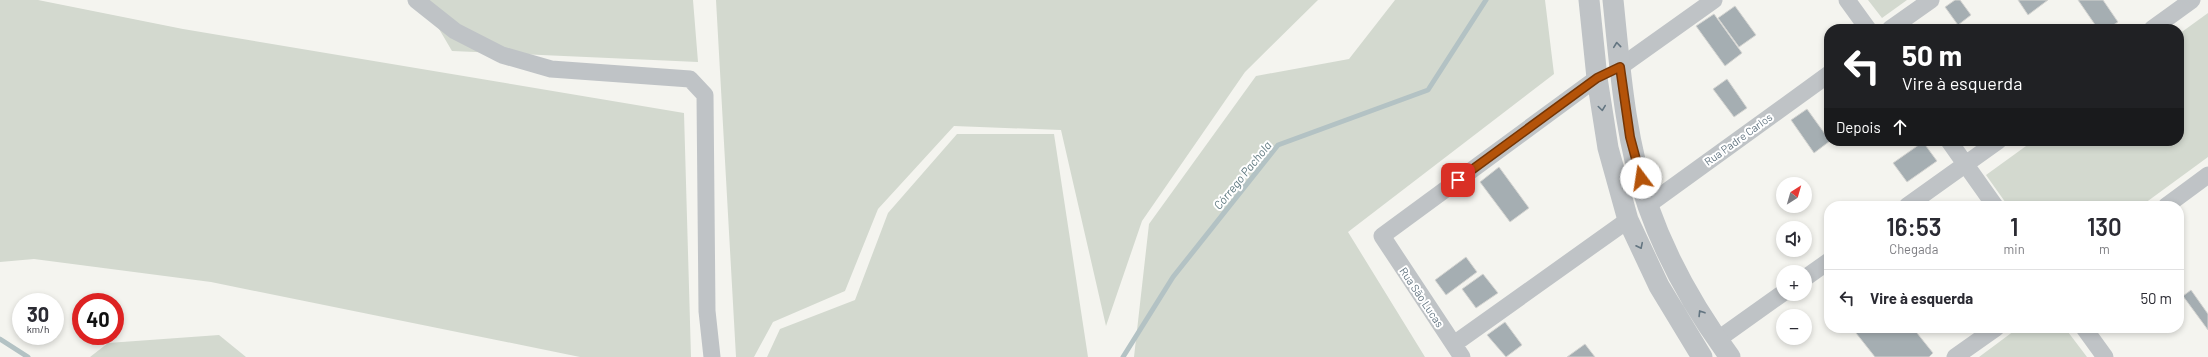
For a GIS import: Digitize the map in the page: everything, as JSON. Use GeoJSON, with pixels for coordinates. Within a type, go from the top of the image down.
{"type":"FeatureCollection","features":[{"type":"Feature","properties":{"kind":"street"},"geometry":{"type":"LineString","coordinates":[[416,0],[455,31],[502,55],[550,69],[690,79],[705,95],[707,311],[712,357]]}},
{"type":"Feature","properties":{"kind":"street"},"geometry":{"type":"LineString","coordinates":[[1589,0],[1597,78],[1608,148],[1628,220],[1659,286],[1698,355],[1776,298]]}},
{"type":"Feature","properties":{"kind":"street"},"geometry":{"type":"LineString","coordinates":[[1613,0],[1620,67],[1630,137],[1648,205],[1678,276],[1717,340],[1730,357]]}},
{"type":"Feature","properties":{"kind":"street"},"geometry":{"type":"LineString","coordinates":[[1597,78],[1620,67],[1714,0]]}},
{"type":"Feature","properties":{"kind":"street"},"geometry":{"type":"LineString","coordinates":[[1848,0],[1865,24]]}},
{"type":"Feature","properties":{"kind":"street"},"geometry":{"type":"LineString","coordinates":[[1897,24],[1931,0]]}},
{"type":"Feature","properties":{"kind":"street"},"geometry":{"type":"LineString","coordinates":[[2159,24],[2192,0]]}},
{"type":"Feature","properties":{"kind":"street","name":"Rua São Lucas"},"geometry":{"type":"LineString","coordinates":[[1458,350],[1382,236],[1597,78]]}},
{"type":"Feature","properties":{"kind":"street","name":"Rua Padre Carlos"},"geometry":{"type":"LineString","coordinates":[[1648,205],[1824,78]]}},
{"type":"Feature","properties":{"kind":"street"},"geometry":{"type":"LineString","coordinates":[[1953,146],[1991,201]]}},
{"type":"Feature","properties":{"kind":"street"},"geometry":{"type":"LineString","coordinates":[[1914,201],[1991,146]]}},
{"type":"Feature","properties":{"kind":"street"},"geometry":{"type":"LineString","coordinates":[[2173,201],[2208,175]]}},
{"type":"Feature","properties":{"kind":"street"},"geometry":{"type":"LineString","coordinates":[[1458,350],[1628,220]]}},
{"type":"Feature","properties":{"kind":"street"},"geometry":{"type":"LineString","coordinates":[[1812,273],[1824,265]]}},
{"type":"Feature","properties":{"kind":"street"},"geometry":{"type":"LineString","coordinates":[[1955,357],[1989,333]]}},
{"type":"Feature","properties":{"kind":"street"},"geometry":{"type":"LineString","coordinates":[[2088,333],[2105,357]]}},
{"type":"Feature","properties":{"kind":"shaded area"},"geometry":{"type":"Polygon","coordinates":[[[0,0],[38,0],[183,29],[684,113],[691,357],[580,357],[211,282],[34,259],[0,262],[0,0]]]}},
{"type":"Feature","properties":{"kind":"shaded area"},"geometry":{"type":"Polygon","coordinates":[[[422,0],[693,0],[698,62],[452,51],[422,0]]]}},
{"type":"Feature","properties":{"kind":"shaded area"},"geometry":{"type":"Polygon","coordinates":[[[716,0],[1318,0],[1245,72],[1142,221],[1106,326],[1061,130],[954,126],[878,209],[845,291],[773,322],[754,357],[736,357],[716,0]]]}},
{"type":"Feature","properties":{"kind":"shaded area"},"geometry":{"type":"Polygon","coordinates":[[[1395,0],[1545,0],[1554,74],[1348,232],[1425,357],[1134,357],[1149,224],[1256,76],[1349,59],[1395,0]]]}},
{"type":"Feature","properties":{"kind":"shaded area"},"geometry":{"type":"Polygon","coordinates":[[[1868,0],[1907,0],[1882,18],[1868,0]]]}},
{"type":"Feature","properties":{"kind":"shaded area"},"geometry":{"type":"Polygon","coordinates":[[[2208,13],[2208,157],[2148,201],[2004,201],[1986,175],[2026,146],[2184,146],[2184,30],[2208,13]]]}},
{"type":"Feature","properties":{"kind":"shaded area"},"geometry":{"type":"Polygon","coordinates":[[[957,134],[1054,134],[1088,357],[767,357],[780,329],[855,300],[888,213],[957,134]]]}},
{"type":"Feature","properties":{"kind":"shaded area"},"geometry":{"type":"Polygon","coordinates":[[[2011,333],[2069,333],[2087,357],[1979,357],[2011,333]]]}},
{"type":"Feature","properties":{"kind":"shaded area"},"geometry":{"type":"Polygon","coordinates":[[[219,335],[246,357],[90,357],[105,345],[124,345],[124,342],[219,335]]]}},
{"type":"Feature","properties":{"kind":"building"},"geometry":{"type":"Polygon","coordinates":[[[1955,0],[1960,0],[1971,15],[1957,24],[1945,7],[1955,0]]]}},
{"type":"Feature","properties":{"kind":"building"},"geometry":{"type":"Polygon","coordinates":[[[2018,0],[2048,0],[2028,15],[2018,0]]]}},
{"type":"Feature","properties":{"kind":"building"},"geometry":{"type":"Polygon","coordinates":[[[2078,0],[2103,0],[2118,22],[2115,24],[2095,24],[2078,0]]]}},
{"type":"Feature","properties":{"kind":"building"},"geometry":{"type":"Polygon","coordinates":[[[1735,6],[1756,35],[1739,47],[1718,18],[1735,6]]]}},
{"type":"Feature","properties":{"kind":"building"},"geometry":{"type":"Polygon","coordinates":[[[1714,14],[1742,53],[1725,66],[1696,26],[1714,14]]]}},
{"type":"Feature","properties":{"kind":"building"},"geometry":{"type":"Polygon","coordinates":[[[1727,79],[1747,108],[1734,117],[1713,89],[1727,79]]]}},
{"type":"Feature","properties":{"kind":"building"},"geometry":{"type":"Polygon","coordinates":[[[1807,109],[1824,133],[1824,146],[1814,153],[1791,120],[1807,109]]]}},
{"type":"Feature","properties":{"kind":"building"},"geometry":{"type":"Polygon","coordinates":[[[1917,146],[1926,146],[1937,161],[1907,182],[1893,163],[1917,146]]]}},
{"type":"Feature","properties":{"kind":"building"},"geometry":{"type":"Polygon","coordinates":[[[1499,167],[1529,208],[1510,222],[1480,182],[1499,167]]]}},
{"type":"Feature","properties":{"kind":"building"},"geometry":{"type":"Polygon","coordinates":[[[1466,257],[1477,272],[1446,295],[1435,280],[1466,257]]]}},
{"type":"Feature","properties":{"kind":"building"},"geometry":{"type":"Polygon","coordinates":[[[1483,274],[1498,293],[1476,308],[1462,289],[1483,274]]]}},
{"type":"Feature","properties":{"kind":"building"},"geometry":{"type":"Polygon","coordinates":[[[2191,290],[2208,314],[2208,330],[2184,297],[2184,295],[2191,290]]]}},
{"type":"Feature","properties":{"kind":"building"},"geometry":{"type":"Polygon","coordinates":[[[1505,322],[1522,345],[1506,357],[1487,335],[1505,322]]]}},
{"type":"Feature","properties":{"kind":"building"},"geometry":{"type":"Polygon","coordinates":[[[1856,333],[1917,333],[1933,353],[1929,357],[1875,357],[1856,333]]]}},
{"type":"Feature","properties":{"kind":"building"},"geometry":{"type":"Polygon","coordinates":[[[1585,344],[1595,357],[1567,357],[1585,344]]]}},
{"type":"Feature","properties":{"kind":"waterway","name":"Córrego Pachola"},"geometry":{"type":"LineString","coordinates":[[1123,357],[1173,277],[1278,145],[1428,90],[1486,0]]}},
{"type":"Feature","properties":{"kind":"waterway"},"geometry":{"type":"LineString","coordinates":[[0,339],[28,357]]}},
{"type":"Feature","properties":{"kind":"route"},"geometry":{"type":"LineString","coordinates":[[1458,180],[1597,78],[1620,67],[1630,137],[1641,178]]}}]}
